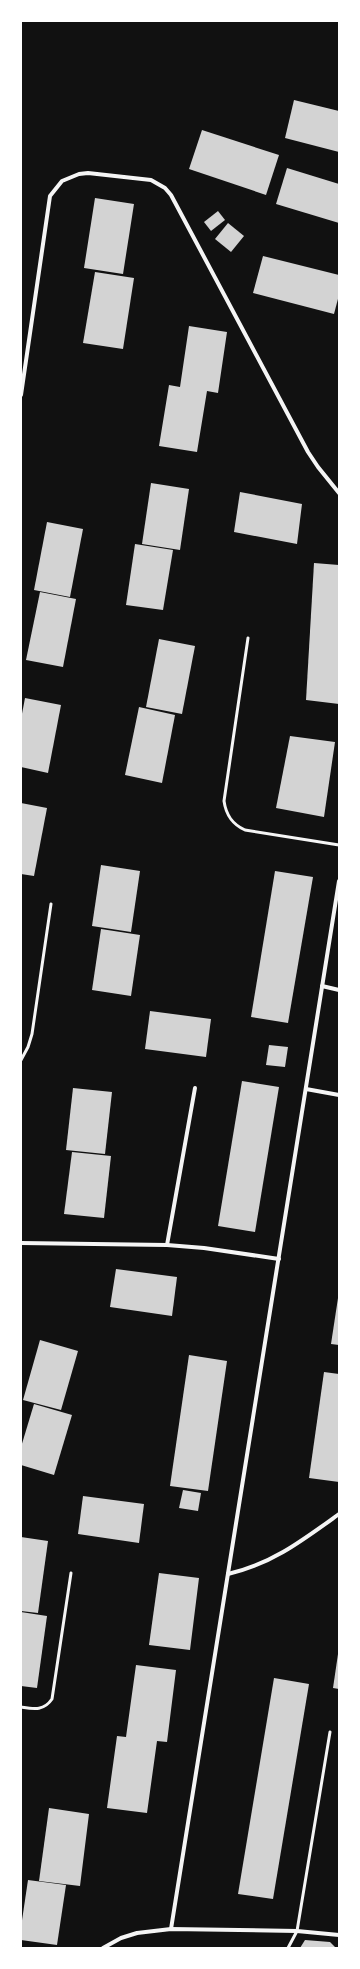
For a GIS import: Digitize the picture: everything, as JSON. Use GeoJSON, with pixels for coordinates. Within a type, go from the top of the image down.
{"type":"FeatureCollection","features":[{"type":"Feature","properties":{"kind":"street"},"geometry":{"type":"LineString","coordinates":[[21,395],[48,205],[52,192],[62,181],[79,174],[152,180],[165,188],[171,195],[308,452],[339,493]]}},
{"type":"Feature","properties":{"kind":"street"},"geometry":{"type":"LineString","coordinates":[[171,1929],[339,881]]}},
{"type":"Feature","properties":{"kind":"street"},"geometry":{"type":"LineString","coordinates":[[322,986],[339,990]]}},
{"type":"Feature","properties":{"kind":"street"},"geometry":{"type":"LineString","coordinates":[[167,1245],[195,1088]]}},
{"type":"Feature","properties":{"kind":"street"},"geometry":{"type":"LineString","coordinates":[[306,1089],[339,1095]]}},
{"type":"Feature","properties":{"kind":"street"},"geometry":{"type":"LineString","coordinates":[[21,1243],[167,1245],[204,1248],[278,1258]]}},
{"type":"Feature","properties":{"kind":"street"},"geometry":{"type":"LineString","coordinates":[[228,1574],[261,1564],[277,1556],[339,1514]]}},
{"type":"Feature","properties":{"kind":"street"},"geometry":{"type":"LineString","coordinates":[[103,1948],[121,1938],[137,1933],[171,1929],[297,1931],[339,1935]]}},
{"type":"Feature","properties":{"kind":"lane"},"geometry":{"type":"LineString","coordinates":[[248,638],[224,801],[228,816],[238,827],[245,830],[339,845]]}},
{"type":"Feature","properties":{"kind":"lane"},"geometry":{"type":"LineString","coordinates":[[21,1060],[28,1047],[32,1034],[51,904]]}},
{"type":"Feature","properties":{"kind":"lane"},"geometry":{"type":"LineString","coordinates":[[21,1707],[37,1709],[43,1708],[52,1698],[71,1573]]}},
{"type":"Feature","properties":{"kind":"lane"},"geometry":{"type":"LineString","coordinates":[[288,1948],[297,1931],[330,1732]]}},
{"type":"Feature","properties":{"kind":"building"},"geometry":{"type":"Polygon","coordinates":[[[294,100],[339,111],[339,152],[285,138],[294,100]]]}},
{"type":"Feature","properties":{"kind":"building"},"geometry":{"type":"Polygon","coordinates":[[[202,130],[279,155],[266,195],[189,169],[202,130]]]}},
{"type":"Feature","properties":{"kind":"building"},"geometry":{"type":"Polygon","coordinates":[[[287,168],[339,184],[339,223],[276,204],[287,168]]]}},
{"type":"Feature","properties":{"kind":"building"},"geometry":{"type":"Polygon","coordinates":[[[95,198],[134,204],[123,274],[84,268],[95,198]]]}},
{"type":"Feature","properties":{"kind":"building"},"geometry":{"type":"Polygon","coordinates":[[[218,211],[225,220],[211,231],[204,222],[218,211]]]}},
{"type":"Feature","properties":{"kind":"building"},"geometry":{"type":"Polygon","coordinates":[[[228,223],[244,236],[231,252],[215,239],[228,223]]]}},
{"type":"Feature","properties":{"kind":"building"},"geometry":{"type":"Polygon","coordinates":[[[263,256],[339,275],[339,295],[334,314],[253,293],[263,256]]]}},
{"type":"Feature","properties":{"kind":"building"},"geometry":{"type":"Polygon","coordinates":[[[95,272],[134,278],[123,349],[83,343],[95,272]]]}},
{"type":"Feature","properties":{"kind":"building"},"geometry":{"type":"Polygon","coordinates":[[[189,326],[227,332],[218,393],[207,391],[197,452],[159,446],[169,385],[180,387],[189,326]]]}},
{"type":"Feature","properties":{"kind":"building"},"geometry":{"type":"Polygon","coordinates":[[[151,483],[189,489],[180,550],[142,544],[151,483]]]}},
{"type":"Feature","properties":{"kind":"building"},"geometry":{"type":"Polygon","coordinates":[[[240,492],[302,504],[297,544],[234,532],[240,492]]]}},
{"type":"Feature","properties":{"kind":"building"},"geometry":{"type":"Polygon","coordinates":[[[47,522],[83,529],[70,597],[34,590],[47,522]]]}},
{"type":"Feature","properties":{"kind":"building"},"geometry":{"type":"Polygon","coordinates":[[[135,544],[173,550],[163,610],[126,605],[135,544]]]}},
{"type":"Feature","properties":{"kind":"building"},"geometry":{"type":"Polygon","coordinates":[[[314,563],[339,565],[339,704],[306,700],[314,563]]]}},
{"type":"Feature","properties":{"kind":"building"},"geometry":{"type":"Polygon","coordinates":[[[40,592],[76,599],[63,667],[26,660],[40,592]]]}},
{"type":"Feature","properties":{"kind":"building"},"geometry":{"type":"Polygon","coordinates":[[[159,639],[195,646],[182,714],[146,707],[159,639]]]}},
{"type":"Feature","properties":{"kind":"building"},"geometry":{"type":"Polygon","coordinates":[[[25,698],[61,705],[48,773],[21,767],[21,719],[25,698]]]}},
{"type":"Feature","properties":{"kind":"building"},"geometry":{"type":"Polygon","coordinates":[[[139,707],[175,715],[162,783],[125,775],[139,707]]]}},
{"type":"Feature","properties":{"kind":"building"},"geometry":{"type":"Polygon","coordinates":[[[290,736],[335,742],[324,817],[276,808],[290,736]]]}},
{"type":"Feature","properties":{"kind":"building"},"geometry":{"type":"Polygon","coordinates":[[[21,803],[47,808],[34,876],[21,874],[21,803]]]}},
{"type":"Feature","properties":{"kind":"building"},"geometry":{"type":"Polygon","coordinates":[[[101,865],[140,871],[131,932],[92,926],[101,865]]]}},
{"type":"Feature","properties":{"kind":"building"},"geometry":{"type":"Polygon","coordinates":[[[275,871],[313,877],[288,1023],[251,1017],[275,871]]]}},
{"type":"Feature","properties":{"kind":"building"},"geometry":{"type":"Polygon","coordinates":[[[101,929],[140,935],[131,996],[92,990],[101,929]]]}},
{"type":"Feature","properties":{"kind":"building"},"geometry":{"type":"Polygon","coordinates":[[[150,1011],[211,1019],[206,1057],[145,1049],[150,1011]]]}},
{"type":"Feature","properties":{"kind":"building"},"geometry":{"type":"Polygon","coordinates":[[[269,1045],[288,1047],[285,1067],[266,1065],[269,1045]]]}},
{"type":"Feature","properties":{"kind":"building"},"geometry":{"type":"Polygon","coordinates":[[[242,1081],[279,1087],[255,1232],[218,1226],[242,1081]]]}},
{"type":"Feature","properties":{"kind":"building"},"geometry":{"type":"Polygon","coordinates":[[[73,1088],[112,1092],[105,1154],[66,1150],[73,1088]]]}},
{"type":"Feature","properties":{"kind":"building"},"geometry":{"type":"Polygon","coordinates":[[[72,1152],[111,1156],[104,1218],[64,1214],[72,1152]]]}},
{"type":"Feature","properties":{"kind":"building"},"geometry":{"type":"Polygon","coordinates":[[[116,1269],[177,1277],[172,1316],[110,1307],[116,1269]]]}},
{"type":"Feature","properties":{"kind":"building"},"geometry":{"type":"Polygon","coordinates":[[[339,1298],[339,1345],[331,1344],[339,1298]]]}},
{"type":"Feature","properties":{"kind":"building"},"geometry":{"type":"Polygon","coordinates":[[[40,1340],[78,1351],[61,1410],[23,1400],[40,1340]]]}},
{"type":"Feature","properties":{"kind":"building"},"geometry":{"type":"Polygon","coordinates":[[[189,1355],[227,1361],[208,1491],[170,1486],[189,1355]]]}},
{"type":"Feature","properties":{"kind":"building"},"geometry":{"type":"Polygon","coordinates":[[[324,1372],[339,1374],[339,1482],[309,1478],[324,1372]]]}},
{"type":"Feature","properties":{"kind":"building"},"geometry":{"type":"Polygon","coordinates":[[[34,1404],[72,1415],[54,1475],[21,1465],[21,1447],[34,1404]]]}},
{"type":"Feature","properties":{"kind":"building"},"geometry":{"type":"Polygon","coordinates":[[[183,1490],[201,1493],[198,1511],[179,1508],[183,1490]]]}},
{"type":"Feature","properties":{"kind":"building"},"geometry":{"type":"Polygon","coordinates":[[[83,1496],[144,1504],[139,1543],[78,1534],[83,1496]]]}},
{"type":"Feature","properties":{"kind":"building"},"geometry":{"type":"Polygon","coordinates":[[[21,1537],[48,1541],[38,1613],[21,1611],[21,1537]]]}},
{"type":"Feature","properties":{"kind":"building"},"geometry":{"type":"Polygon","coordinates":[[[159,1573],[199,1578],[190,1650],[149,1645],[159,1573]]]}},
{"type":"Feature","properties":{"kind":"building"},"geometry":{"type":"Polygon","coordinates":[[[21,1612],[47,1616],[37,1688],[21,1686],[21,1612]]]}},
{"type":"Feature","properties":{"kind":"building"},"geometry":{"type":"Polygon","coordinates":[[[339,1654],[339,1689],[333,1688],[339,1654]]]}},
{"type":"Feature","properties":{"kind":"building"},"geometry":{"type":"Polygon","coordinates":[[[136,1665],[176,1670],[167,1742],[157,1741],[147,1813],[107,1808],[117,1736],[126,1737],[136,1665]]]}},
{"type":"Feature","properties":{"kind":"building"},"geometry":{"type":"Polygon","coordinates":[[[274,1678],[309,1684],[273,1899],[238,1894],[274,1678]]]}},
{"type":"Feature","properties":{"kind":"building"},"geometry":{"type":"Polygon","coordinates":[[[49,1808],[89,1814],[80,1886],[39,1881],[49,1808]]]}},
{"type":"Feature","properties":{"kind":"building"},"geometry":{"type":"Polygon","coordinates":[[[28,1880],[66,1885],[57,1945],[21,1940],[21,1927],[28,1880]]]}},
{"type":"Feature","properties":{"kind":"building"},"geometry":{"type":"Polygon","coordinates":[[[305,1940],[330,1942],[336,1948],[300,1948],[305,1940]]]}}]}
